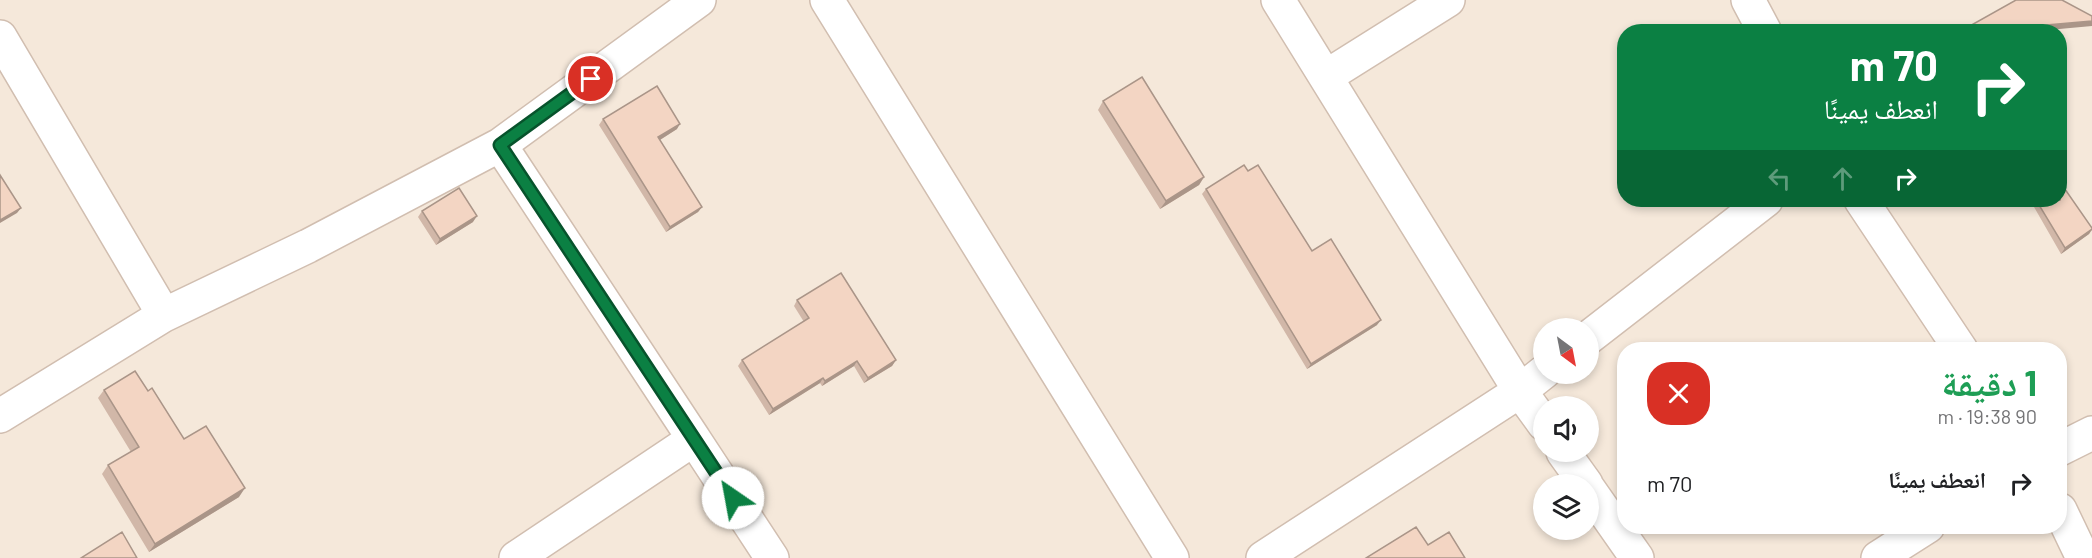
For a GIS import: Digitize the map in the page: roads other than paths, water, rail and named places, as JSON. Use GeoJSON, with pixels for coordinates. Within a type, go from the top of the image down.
{"type":"FeatureCollection","features":[{"type":"Feature","properties":{"kind":"street"},"geometry":{"type":"LineString","coordinates":[[0,416],[164,315],[308,246],[500,145],[699,0]]}},
{"type":"Feature","properties":{"kind":"street"},"geometry":{"type":"LineString","coordinates":[[827,0],[1172,558]]}},
{"type":"Feature","properties":{"kind":"street"},"geometry":{"type":"LineString","coordinates":[[1263,558],[1532,382],[1278,0]]}},
{"type":"Feature","properties":{"kind":"street"},"geometry":{"type":"LineString","coordinates":[[1327,76],[1448,0]]}},
{"type":"Feature","properties":{"kind":"street"},"geometry":{"type":"LineString","coordinates":[[1748,0],[1761,24]]}},
{"type":"Feature","properties":{"kind":"street"},"geometry":{"type":"LineString","coordinates":[[0,37],[164,315]]}},
{"type":"Feature","properties":{"kind":"street"},"geometry":{"type":"LineString","coordinates":[[500,145],[772,558]]}},
{"type":"Feature","properties":{"kind":"street"},"geometry":{"type":"LineString","coordinates":[[1599,330],[1758,207]]}},
{"type":"Feature","properties":{"kind":"street"},"geometry":{"type":"LineString","coordinates":[[1866,207],[1956,342]]}},
{"type":"Feature","properties":{"kind":"street"},"geometry":{"type":"LineString","coordinates":[[2067,446],[2092,433]]}},
{"type":"Feature","properties":{"kind":"street"},"geometry":{"type":"LineString","coordinates":[[516,558],[694,439]]}},
{"type":"Feature","properties":{"kind":"street"},"geometry":{"type":"LineString","coordinates":[[1599,504],[1617,529]]}},
{"type":"Feature","properties":{"kind":"street"},"geometry":{"type":"LineString","coordinates":[[2067,525],[2083,558]]}},
{"type":"Feature","properties":{"kind":"street"},"geometry":{"type":"LineString","coordinates":[[1620,534],[1637,558]]}},
{"type":"Feature","properties":{"kind":"street"},"geometry":{"type":"LineString","coordinates":[[1878,558],[1916,534]]}}]}
